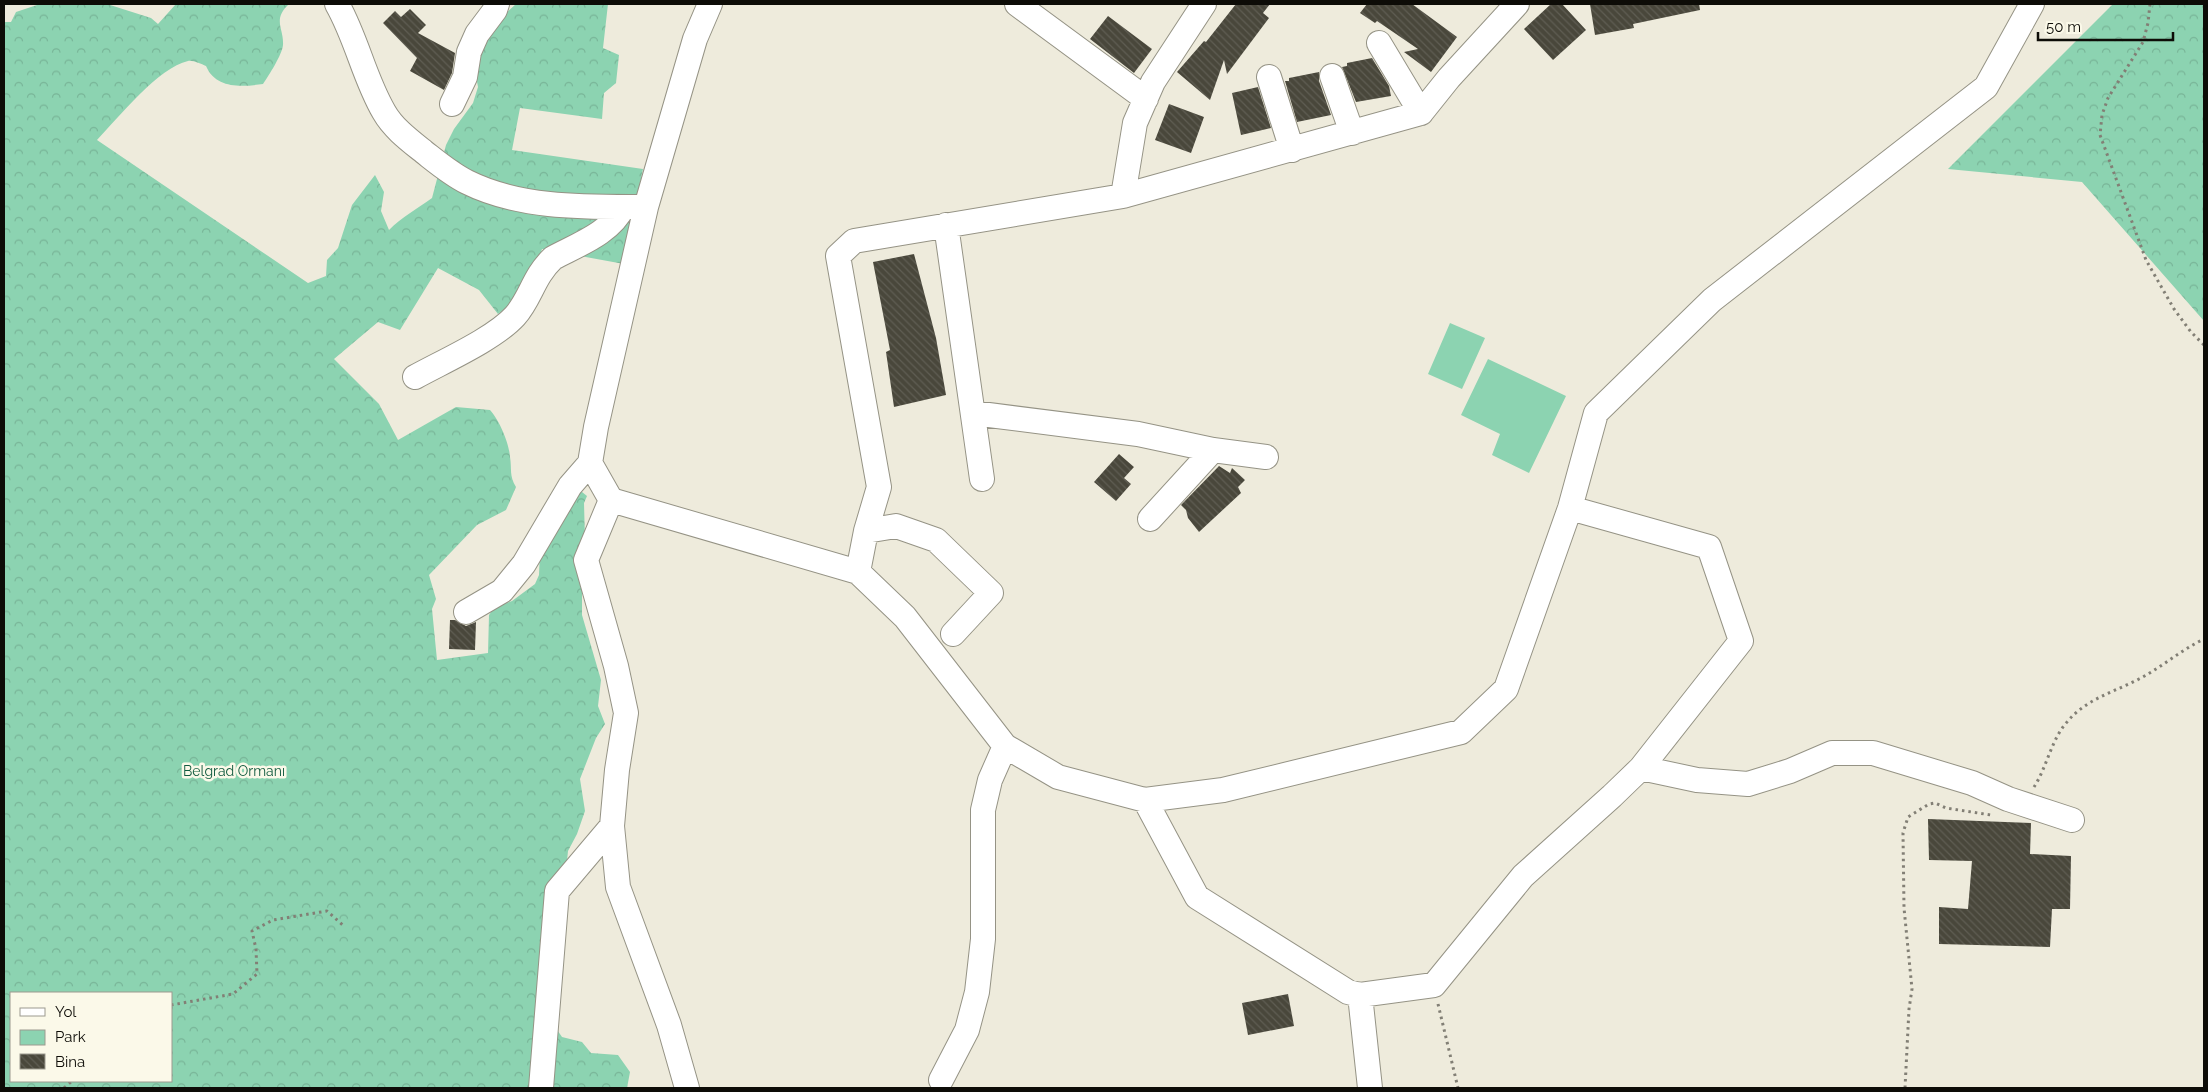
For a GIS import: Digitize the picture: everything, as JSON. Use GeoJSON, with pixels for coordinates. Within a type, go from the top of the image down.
{"type":"FeatureCollection","features":[{"type":"Feature","properties":{"kind":"street"},"geometry":{"type":"LineString","coordinates":[[337,4],[354,36],[384,113],[404,136],[448,171],[483,189],[514,199],[548,203],[646,207]]}},
{"type":"Feature","properties":{"kind":"street"},"geometry":{"type":"LineString","coordinates":[[452,104],[465,77],[469,52],[473,43],[497,4]]}},
{"type":"Feature","properties":{"kind":"street"},"geometry":{"type":"LineString","coordinates":[[466,612],[502,591],[524,564],[570,486],[590,463],[596,427],[646,207],[695,39],[710,4]]}},
{"type":"Feature","properties":{"kind":"street"},"geometry":{"type":"LineString","coordinates":[[1019,4],[1146,99]]}},
{"type":"Feature","properties":{"kind":"street"},"geometry":{"type":"LineString","coordinates":[[1123,196],[1136,123],[1153,82],[1204,4]]}},
{"type":"Feature","properties":{"kind":"street"},"geometry":{"type":"LineString","coordinates":[[858,572],[866,531],[879,487],[838,256],[854,241],[1123,196],[1421,113],[1449,78],[1517,4]]}},
{"type":"Feature","properties":{"kind":"street"},"geometry":{"type":"LineString","coordinates":[[590,463],[611,500],[858,572],[905,617],[1006,746],[1058,777],[1145,800],[1223,790],[1461,732],[1506,689],[1570,508],[1596,413],[1712,300],[1986,87],[2032,4]]}},
{"type":"Feature","properties":{"kind":"street"},"geometry":{"type":"LineString","coordinates":[[1379,43],[1421,113]]}},
{"type":"Feature","properties":{"kind":"street"},"geometry":{"type":"LineString","coordinates":[[1332,76],[1352,133]]}},
{"type":"Feature","properties":{"kind":"street"},"geometry":{"type":"LineString","coordinates":[[1269,77],[1292,150]]}},
{"type":"Feature","properties":{"kind":"street"},"geometry":{"type":"LineString","coordinates":[[415,377],[508,323],[523,305],[536,278],[546,265],[553,258],[608,228],[623,207]]}},
{"type":"Feature","properties":{"kind":"street"},"geometry":{"type":"LineString","coordinates":[[946,225],[982,479]]}},
{"type":"Feature","properties":{"kind":"street"},"geometry":{"type":"LineString","coordinates":[[973,413],[1138,434],[1213,450],[1266,457]]}},
{"type":"Feature","properties":{"kind":"street"},"geometry":{"type":"LineString","coordinates":[[1150,519],[1213,450]]}},
{"type":"Feature","properties":{"kind":"street"},"geometry":{"type":"LineString","coordinates":[[611,500],[586,560],[616,666],[626,713],[617,770],[612,826],[618,887],[669,1025],[687,1088]]}},
{"type":"Feature","properties":{"kind":"street"},"geometry":{"type":"LineString","coordinates":[[1145,800],[1197,897],[1348,992],[1360,995],[1434,985],[1523,876],[1612,796],[1640,768],[1741,640],[1709,547],[1570,508]]}},
{"type":"Feature","properties":{"kind":"street"},"geometry":{"type":"LineString","coordinates":[[866,531],[896,526],[936,540],[991,592],[954,634]]}},
{"type":"Feature","properties":{"kind":"street"},"geometry":{"type":"LineString","coordinates":[[941,1080],[967,1030],[977,992],[983,939],[983,810],[990,780],[1006,746]]}},
{"type":"Feature","properties":{"kind":"street"},"geometry":{"type":"LineString","coordinates":[[1640,768],[1697,780],[1748,784],[1790,771],[1832,753],[1873,753],[1972,783],[2072,820]]}},
{"type":"Feature","properties":{"kind":"street"},"geometry":{"type":"LineString","coordinates":[[541,1088],[557,891],[612,826]]}},
{"type":"Feature","properties":{"kind":"street"},"geometry":{"type":"LineString","coordinates":[[1360,995],[1370,1088]]}},
{"type":"Feature","properties":{"kind":"path"},"geometry":{"type":"LineString","coordinates":[[2150,4],[2143,42],[2108,98],[2102,115],[2100,135],[2146,260],[2174,309],[2191,332],[2204,344]]}},
{"type":"Feature","properties":{"kind":"path"},"geometry":{"type":"LineString","coordinates":[[1905,1088],[1909,1009],[1912,989],[1904,908],[1903,833],[1908,817],[1929,804],[1935,803],[1946,808],[1991,815],[2015,809],[2022,803],[2039,779],[2066,722],[2085,706],[2109,692],[2139,679],[2188,647],[2204,639]]}},
{"type":"Feature","properties":{"kind":"path"},"geometry":{"type":"LineString","coordinates":[[172,1005],[233,994],[257,974],[256,949],[252,931],[273,920],[326,911],[345,927]]}},
{"type":"Feature","properties":{"kind":"path"},"geometry":{"type":"LineString","coordinates":[[1434,985],[1458,1088]]}},
{"type":"Feature","properties":{"kind":"green space","name":"Belgrad Ormanı"},"geometry":{"type":"Polygon","coordinates":[[[40,4],[107,4],[151,18],[158,24],[176,4],[289,4],[281,15],[280,20],[283,39],[282,49],[263,84],[238,86],[223,83],[210,74],[206,66],[188,61],[177,65],[152,83],[97,140],[308,283],[326,276],[327,260],[338,248],[352,205],[375,175],[384,192],[381,211],[389,230],[432,198],[446,145],[454,129],[473,103],[478,87],[474,66],[493,25],[516,4],[608,4],[603,48],[619,55],[616,83],[604,93],[602,119],[520,108],[512,150],[643,169],[624,264],[542,249],[529,290],[498,314],[479,290],[438,268],[400,330],[378,322],[334,359],[379,404],[398,440],[456,407],[490,410],[497,419],[506,438],[512,476],[516,487],[506,510],[477,525],[429,575],[436,599],[432,609],[437,660],[488,653],[489,615],[494,608],[512,601],[535,584],[539,575],[540,550],[575,494],[582,492],[587,496],[584,503],[585,540],[578,576],[582,588],[582,615],[601,680],[598,706],[605,724],[596,738],[580,779],[585,811],[577,834],[568,851],[551,1021],[562,1037],[582,1042],[591,1053],[618,1055],[630,1072],[627,1088],[4,1088],[4,22],[11,22],[16,12],[40,4]]]}},
{"type":"Feature","properties":{"kind":"green space"},"geometry":{"type":"Polygon","coordinates":[[[2113,4],[2204,4],[2204,321],[2082,182],[1948,169],[2113,4]]]}},
{"type":"Feature","properties":{"kind":"green space"},"geometry":{"type":"Polygon","coordinates":[[[1450,323],[1485,338],[1462,389],[1428,374],[1450,323]]]}},
{"type":"Feature","properties":{"kind":"green space"},"geometry":{"type":"Polygon","coordinates":[[[1488,359],[1566,396],[1529,473],[1492,455],[1500,434],[1461,415],[1488,359]]]}},
{"type":"Feature","properties":{"kind":"building"},"geometry":{"type":"Polygon","coordinates":[[[1236,4],[1270,4],[1263,13],[1269,18],[1227,74],[1224,60],[1210,100],[1177,72],[1204,41],[1206,42],[1236,4]]]}},
{"type":"Feature","properties":{"kind":"building"},"geometry":{"type":"Polygon","coordinates":[[[1367,4],[1412,4],[1457,37],[1431,72],[1404,52],[1418,49],[1377,21],[1375,23],[1360,13],[1367,4]]]}},
{"type":"Feature","properties":{"kind":"building"},"geometry":{"type":"Polygon","coordinates":[[[1551,4],[1562,4],[1586,30],[1553,60],[1524,29],[1551,4]]]}},
{"type":"Feature","properties":{"kind":"building"},"geometry":{"type":"Polygon","coordinates":[[[1590,4],[1699,4],[1700,10],[1633,24],[1634,28],[1595,35],[1590,4]]]}},
{"type":"Feature","properties":{"kind":"building"},"geometry":{"type":"Polygon","coordinates":[[[410,9],[426,25],[418,33],[455,53],[452,73],[444,90],[410,71],[417,58],[383,23],[395,11],[401,17],[410,9]]]}},
{"type":"Feature","properties":{"kind":"building"},"geometry":{"type":"Polygon","coordinates":[[[1108,16],[1152,49],[1134,73],[1090,39],[1108,16]]]}},
{"type":"Feature","properties":{"kind":"building"},"geometry":{"type":"Polygon","coordinates":[[[1372,58],[1389,86],[1391,96],[1356,102],[1342,67],[1347,66],[1347,63],[1372,58]]]}},
{"type":"Feature","properties":{"kind":"building"},"geometry":{"type":"Polygon","coordinates":[[[1319,72],[1319,81],[1331,115],[1297,122],[1285,81],[1289,81],[1289,78],[1319,72]]]}},
{"type":"Feature","properties":{"kind":"building"},"geometry":{"type":"Polygon","coordinates":[[[1258,87],[1271,128],[1241,135],[1232,93],[1258,87]]]}},
{"type":"Feature","properties":{"kind":"building"},"geometry":{"type":"Polygon","coordinates":[[[1169,104],[1204,117],[1191,153],[1155,140],[1169,104]]]}},
{"type":"Feature","properties":{"kind":"building"},"geometry":{"type":"Polygon","coordinates":[[[914,254],[936,338],[946,395],[894,407],[886,352],[890,350],[873,262],[914,254]]]}},
{"type":"Feature","properties":{"kind":"building"},"geometry":{"type":"Polygon","coordinates":[[[1119,454],[1134,467],[1124,478],[1131,484],[1116,501],[1094,482],[1119,454]]]}},
{"type":"Feature","properties":{"kind":"building"},"geometry":{"type":"Polygon","coordinates":[[[1219,466],[1230,473],[1232,468],[1245,480],[1238,487],[1241,493],[1199,532],[1181,505],[1219,466]]]}},
{"type":"Feature","properties":{"kind":"building"},"geometry":{"type":"Polygon","coordinates":[[[450,620],[455,620],[466,626],[476,622],[475,650],[449,649],[450,620]]]}},
{"type":"Feature","properties":{"kind":"building"},"geometry":{"type":"Polygon","coordinates":[[[1928,819],[2031,823],[2030,854],[2071,856],[2070,909],[2052,909],[2050,947],[1939,944],[1939,907],[1968,909],[1972,861],[1929,860],[1928,819]]]}},
{"type":"Feature","properties":{"kind":"building"},"geometry":{"type":"Polygon","coordinates":[[[1288,994],[1294,1026],[1248,1035],[1242,1003],[1288,994]]]}}]}
